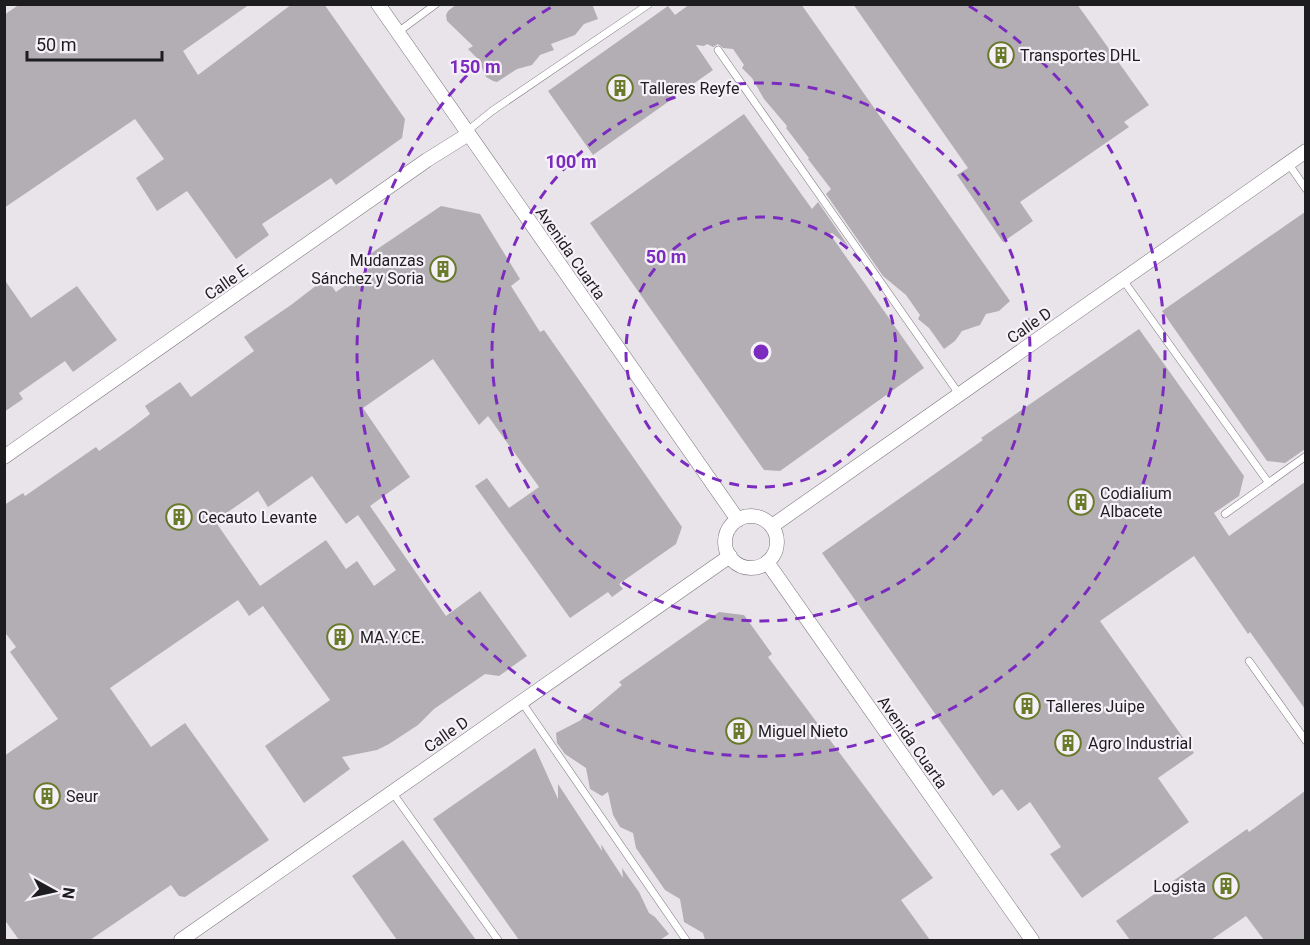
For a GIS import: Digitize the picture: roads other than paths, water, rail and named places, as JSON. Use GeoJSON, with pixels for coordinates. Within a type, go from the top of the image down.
{"type":"FeatureCollection","features":[{"type":"Feature","properties":{"kind":"street","name":"Avenida Cuarta"},"geometry":{"type":"LineString","coordinates":[[378,4],[738,520]]}},
{"type":"Feature","properties":{"kind":"street","name":"Calle E"},"geometry":{"type":"LineString","coordinates":[[4,457],[467,133]]}},
{"type":"Feature","properties":{"kind":"street","name":"Calle D"},"geometry":{"type":"LineString","coordinates":[[772,526],[1305,151]]}},
{"type":"Feature","properties":{"kind":"street"},"geometry":{"type":"LineString","coordinates":[[754,516],[763,518],[772,526],[777,535],[777,544],[774,554],[767,562],[754,568],[744,567],[732,560],[726,546],[730,526],[738,520],[754,516]]}},
{"type":"Feature","properties":{"kind":"street","name":"Calle D"},"geometry":{"type":"LineString","coordinates":[[181,940],[730,556]]}},
{"type":"Feature","properties":{"kind":"street","name":"Avenida Cuarta"},"geometry":{"type":"LineString","coordinates":[[767,562],[1032,940]]}},
{"type":"Feature","properties":{"kind":"lane"},"geometry":{"type":"LineString","coordinates":[[398,32],[436,4]]}},
{"type":"Feature","properties":{"kind":"lane"},"geometry":{"type":"LineString","coordinates":[[467,133],[492,111],[649,4]]}},
{"type":"Feature","properties":{"kind":"lane"},"geometry":{"type":"LineString","coordinates":[[718,50],[959,394]]}},
{"type":"Feature","properties":{"kind":"lane"},"geometry":{"type":"LineString","coordinates":[[1288,163],[1305,189]]}},
{"type":"Feature","properties":{"kind":"lane"},"geometry":{"type":"LineString","coordinates":[[1123,280],[1268,482]]}},
{"type":"Feature","properties":{"kind":"lane"},"geometry":{"type":"LineString","coordinates":[[1225,514],[1305,456]]}},
{"type":"Feature","properties":{"kind":"lane"},"geometry":{"type":"LineString","coordinates":[[1249,661],[1305,741]]}},
{"type":"Feature","properties":{"kind":"lane"},"geometry":{"type":"LineString","coordinates":[[521,701],[686,940]]}},
{"type":"Feature","properties":{"kind":"lane"},"geometry":{"type":"LineString","coordinates":[[392,792],[498,940]]}},
{"type":"Feature","properties":{"kind":"place","name":"Transportes DHL"},"geometry":{"type":"Point","coordinates":[1001,55]}},
{"type":"Feature","properties":{"kind":"place","name":"Talleres Reyfe"},"geometry":{"type":"Point","coordinates":[620,88]}},
{"type":"Feature","properties":{"kind":"place","name":"Mudanzas Sánchez y Soria"},"geometry":{"type":"Point","coordinates":[443,269]}},
{"type":"Feature","properties":{"kind":"place","name":"Codialium Albacete"},"geometry":{"type":"Point","coordinates":[1081,502]}},
{"type":"Feature","properties":{"kind":"place","name":"Cecauto Levante"},"geometry":{"type":"Point","coordinates":[179,517]}},
{"type":"Feature","properties":{"kind":"place","name":"MA.Y.CE."},"geometry":{"type":"Point","coordinates":[340,637]}},
{"type":"Feature","properties":{"kind":"place","name":"Talleres Juipe"},"geometry":{"type":"Point","coordinates":[1027,706]}},
{"type":"Feature","properties":{"kind":"place","name":"Miguel Nieto"},"geometry":{"type":"Point","coordinates":[739,731]}},
{"type":"Feature","properties":{"kind":"place","name":"Agro Industrial"},"geometry":{"type":"Point","coordinates":[1068,743]}},
{"type":"Feature","properties":{"kind":"place","name":"Seur"},"geometry":{"type":"Point","coordinates":[47,796]}},
{"type":"Feature","properties":{"kind":"place","name":"Logista"},"geometry":{"type":"Point","coordinates":[1226,886]}}]}
